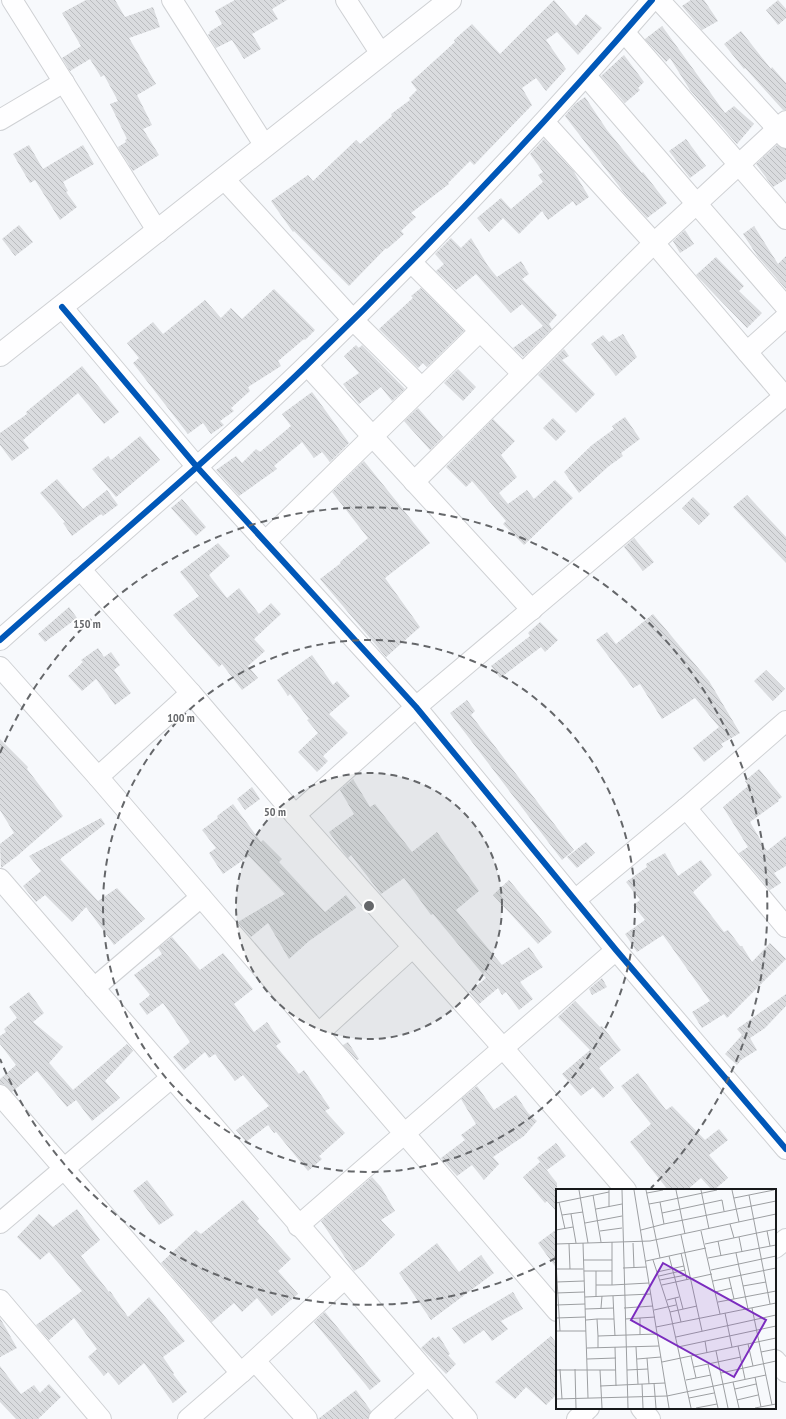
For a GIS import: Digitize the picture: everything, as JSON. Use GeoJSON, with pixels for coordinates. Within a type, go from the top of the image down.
{"type":"FeatureCollection","features":[{"type":"Feature","properties":{"kind":"main road"},"geometry":{"type":"LineString","coordinates":[[0,355],[158,232],[450,0]]}},
{"type":"Feature","properties":{"kind":"street"},"geometry":{"type":"LineString","coordinates":[[12,0],[158,232]]}},
{"type":"Feature","properties":{"kind":"street"},"geometry":{"type":"LineString","coordinates":[[172,0],[265,146]]}},
{"type":"Feature","properties":{"kind":"street"},"geometry":{"type":"LineString","coordinates":[[346,0],[381,54]]}},
{"type":"Feature","properties":{"kind":"street"},"geometry":{"type":"LineString","coordinates":[[0,640],[80,568],[197,467],[307,365],[353,320],[545,123],[652,0]]}},
{"type":"Feature","properties":{"kind":"street"},"geometry":{"type":"LineString","coordinates":[[414,482],[522,373],[654,244],[739,164],[783,129],[659,0]]}},
{"type":"Feature","properties":{"kind":"street"},"geometry":{"type":"LineString","coordinates":[[624,32],[786,219]]}},
{"type":"Feature","properties":{"kind":"street"},"geometry":{"type":"LineString","coordinates":[[586,76],[786,307]]}},
{"type":"Feature","properties":{"kind":"street"},"geometry":{"type":"LineString","coordinates":[[0,120],[64,82]]}},
{"type":"Feature","properties":{"kind":"street"},"geometry":{"type":"LineString","coordinates":[[295,815],[416,707],[786,396],[654,244],[545,123]]}},
{"type":"Feature","properties":{"kind":"street"},"geometry":{"type":"LineString","coordinates":[[224,179],[353,320],[422,388]]}},
{"type":"Feature","properties":{"kind":"street"},"geometry":{"type":"LineString","coordinates":[[410,262],[522,373]]}},
{"type":"Feature","properties":{"kind":"street"},"geometry":{"type":"LineString","coordinates":[[62,307],[197,467],[416,707],[616,950],[786,1149]]}},
{"type":"Feature","properties":{"kind":"street"},"geometry":{"type":"LineString","coordinates":[[747,352],[786,317]]}},
{"type":"Feature","properties":{"kind":"street"},"geometry":{"type":"LineString","coordinates":[[266,542],[480,331]]}},
{"type":"Feature","properties":{"kind":"street"},"geometry":{"type":"LineString","coordinates":[[307,365],[532,610]]}},
{"type":"Feature","properties":{"kind":"street"},"geometry":{"type":"LineString","coordinates":[[80,568],[191,693],[295,815],[625,1189]]}},
{"type":"Feature","properties":{"kind":"street"},"geometry":{"type":"LineString","coordinates":[[0,667],[98,777],[405,1132],[556,1310]]}},
{"type":"Feature","properties":{"kind":"street"},"geometry":{"type":"LineString","coordinates":[[98,777],[191,693]]}},
{"type":"Feature","properties":{"kind":"street"},"geometry":{"type":"LineString","coordinates":[[575,900],[686,808],[786,721]]}},
{"type":"Feature","properties":{"kind":"street"},"geometry":{"type":"LineString","coordinates":[[686,808],[786,927]]}},
{"type":"Feature","properties":{"kind":"street"},"geometry":{"type":"LineString","coordinates":[[0,879],[298,1226],[467,1419]]}},
{"type":"Feature","properties":{"kind":"street"},"geometry":{"type":"LineString","coordinates":[[94,988],[201,897]]}},
{"type":"Feature","properties":{"kind":"street"},"geometry":{"type":"LineString","coordinates":[[319,1033],[413,947]]}},
{"type":"Feature","properties":{"kind":"street"},"geometry":{"type":"LineString","coordinates":[[298,1226],[616,950]]}},
{"type":"Feature","properties":{"kind":"street"},"geometry":{"type":"LineString","coordinates":[[0,1223],[171,1078]]}},
{"type":"Feature","properties":{"kind":"street"},"geometry":{"type":"LineString","coordinates":[[0,1095],[64,1168],[248,1367],[307,1419]]}},
{"type":"Feature","properties":{"kind":"street"},"geometry":{"type":"LineString","coordinates":[[776,1247],[786,1239]]}},
{"type":"Feature","properties":{"kind":"street"},"geometry":{"type":"LineString","coordinates":[[188,1419],[248,1367],[344,1279]]}},
{"type":"Feature","properties":{"kind":"street"},"geometry":{"type":"LineString","coordinates":[[0,1300],[101,1419]]}},
{"type":"Feature","properties":{"kind":"street"},"geometry":{"type":"LineString","coordinates":[[776,1361],[786,1372]]}},
{"type":"Feature","properties":{"kind":"street"},"geometry":{"type":"LineString","coordinates":[[379,1419],[428,1375]]}},
{"type":"Feature","properties":{"kind":"street"},"geometry":{"type":"LineString","coordinates":[[577,1419],[588,1409]]}},
{"type":"Feature","properties":{"kind":"street"},"geometry":{"type":"LineString","coordinates":[[642,1409],[650,1419]]}},
{"type":"Feature","properties":{"kind":"building"},"geometry":{"type":"Polygon","coordinates":[[[86,0],[115,0],[125,17],[153,7],[160,27],[129,38],[156,84],[137,95],[152,125],[143,129],[159,155],[133,171],[118,147],[126,142],[125,140],[127,139],[110,104],[118,101],[104,75],[101,77],[90,59],[70,71],[62,58],[81,46],[62,13],[86,0]]]}},
{"type":"Feature","properties":{"kind":"building"},"geometry":{"type":"Polygon","coordinates":[[[235,0],[287,0],[272,9],[278,19],[252,34],[261,49],[244,59],[232,40],[216,48],[208,35],[210,33],[209,32],[222,24],[215,11],[235,0]]]}},
{"type":"Feature","properties":{"kind":"building"},"geometry":{"type":"Polygon","coordinates":[[[554,0],[576,26],[586,14],[602,28],[578,55],[557,32],[546,40],[566,69],[546,91],[536,78],[522,88],[532,105],[474,165],[470,161],[448,183],[449,184],[411,213],[416,217],[401,231],[404,234],[387,249],[386,248],[349,286],[294,231],[293,232],[271,201],[308,175],[313,181],[356,140],[360,144],[392,116],[391,114],[410,100],[409,98],[417,90],[411,82],[455,42],[454,40],[472,24],[500,54],[554,0]]]}},
{"type":"Feature","properties":{"kind":"building"},"geometry":{"type":"Polygon","coordinates":[[[691,0],[704,0],[718,21],[702,30],[682,6],[691,0]]]}},
{"type":"Feature","properties":{"kind":"building"},"geometry":{"type":"Polygon","coordinates":[[[778,0],[786,9],[786,18],[778,25],[766,10],[778,0]]]}},
{"type":"Feature","properties":{"kind":"building"},"geometry":{"type":"Polygon","coordinates":[[[662,26],[725,113],[734,106],[754,124],[737,144],[690,90],[670,58],[666,62],[645,39],[662,26]]]}},
{"type":"Feature","properties":{"kind":"building"},"geometry":{"type":"Polygon","coordinates":[[[741,31],[771,69],[772,67],[786,83],[786,110],[783,110],[745,68],[744,69],[724,44],[741,31]]]}},
{"type":"Feature","properties":{"kind":"building"},"geometry":{"type":"Polygon","coordinates":[[[624,55],[644,82],[638,88],[640,90],[625,103],[601,76],[624,55]]]}},
{"type":"Feature","properties":{"kind":"building"},"geometry":{"type":"Polygon","coordinates":[[[585,97],[607,130],[667,203],[647,218],[625,194],[565,116],[575,104],[585,97]]]}},
{"type":"Feature","properties":{"kind":"building"},"geometry":{"type":"Polygon","coordinates":[[[544,139],[574,172],[589,197],[576,206],[573,201],[548,220],[542,211],[519,234],[503,218],[489,232],[477,218],[501,198],[511,209],[543,182],[538,175],[543,172],[530,154],[544,139]]]}},
{"type":"Feature","properties":{"kind":"building"},"geometry":{"type":"Polygon","coordinates":[[[686,139],[706,166],[690,178],[669,151],[686,139]]]}},
{"type":"Feature","properties":{"kind":"building"},"geometry":{"type":"Polygon","coordinates":[[[29,145],[43,169],[83,145],[94,164],[63,182],[68,191],[66,192],[77,207],[60,220],[35,180],[30,183],[13,154],[29,145]]]}},
{"type":"Feature","properties":{"kind":"building"},"geometry":{"type":"Polygon","coordinates":[[[777,145],[786,149],[786,179],[773,187],[756,164],[777,145]]]}},
{"type":"Feature","properties":{"kind":"building"},"geometry":{"type":"Polygon","coordinates":[[[19,225],[33,242],[15,256],[2,239],[19,225]]]}},
{"type":"Feature","properties":{"kind":"building"},"geometry":{"type":"Polygon","coordinates":[[[754,226],[778,264],[786,256],[786,289],[758,257],[743,234],[754,226]]]}},
{"type":"Feature","properties":{"kind":"building"},"geometry":{"type":"Polygon","coordinates":[[[685,230],[694,244],[680,253],[673,241],[685,230]]]}},
{"type":"Feature","properties":{"kind":"building"},"geometry":{"type":"Polygon","coordinates":[[[451,238],[461,248],[471,238],[488,266],[497,277],[521,261],[529,274],[522,279],[557,315],[549,324],[552,329],[523,357],[513,348],[543,326],[522,304],[511,313],[476,274],[456,290],[436,271],[444,264],[435,254],[451,238]]]}},
{"type":"Feature","properties":{"kind":"building"},"geometry":{"type":"Polygon","coordinates":[[[716,257],[744,286],[739,291],[762,313],[747,328],[696,275],[716,257]]]}},
{"type":"Feature","properties":{"kind":"building"},"geometry":{"type":"Polygon","coordinates":[[[421,288],[464,331],[427,367],[423,363],[418,368],[379,329],[413,298],[411,296],[421,288]]]}},
{"type":"Feature","properties":{"kind":"building"},"geometry":{"type":"Polygon","coordinates":[[[274,289],[315,330],[305,340],[304,339],[278,361],[281,366],[248,387],[250,391],[231,408],[234,411],[220,421],[224,425],[211,434],[203,423],[188,434],[133,363],[139,358],[127,343],[153,322],[163,334],[205,300],[221,318],[231,308],[242,319],[274,289]]]}},
{"type":"Feature","properties":{"kind":"building"},"geometry":{"type":"Polygon","coordinates":[[[623,334],[637,357],[616,376],[591,344],[603,335],[609,342],[623,334]]]}},
{"type":"Feature","properties":{"kind":"building"},"geometry":{"type":"Polygon","coordinates":[[[356,345],[359,348],[362,345],[405,389],[392,401],[381,387],[359,404],[343,384],[359,373],[344,356],[356,345]]]}},
{"type":"Feature","properties":{"kind":"building"},"geometry":{"type":"Polygon","coordinates":[[[564,349],[569,356],[562,360],[595,394],[576,413],[538,375],[564,349]]]}},
{"type":"Feature","properties":{"kind":"building"},"geometry":{"type":"Polygon","coordinates":[[[82,366],[119,412],[104,424],[78,393],[23,440],[29,448],[12,461],[0,445],[0,433],[27,414],[26,412],[82,366]]]}},
{"type":"Feature","properties":{"kind":"building"},"geometry":{"type":"Polygon","coordinates":[[[458,369],[476,387],[463,401],[444,383],[458,369]]]}},
{"type":"Feature","properties":{"kind":"building"},"geometry":{"type":"Polygon","coordinates":[[[312,392],[349,443],[330,462],[322,452],[314,458],[302,442],[274,466],[277,469],[239,496],[216,470],[236,456],[242,463],[256,449],[260,452],[291,426],[282,414],[312,392]]]}},
{"type":"Feature","properties":{"kind":"building"},"geometry":{"type":"Polygon","coordinates":[[[418,408],[443,437],[430,450],[404,421],[418,408]]]}},
{"type":"Feature","properties":{"kind":"building"},"geometry":{"type":"Polygon","coordinates":[[[625,417],[640,439],[621,453],[623,456],[609,466],[579,493],[564,472],[592,445],[614,429],[612,426],[625,417]]]}},
{"type":"Feature","properties":{"kind":"building"},"geometry":{"type":"Polygon","coordinates":[[[553,418],[566,431],[556,441],[543,428],[553,418]]]}},
{"type":"Feature","properties":{"kind":"building"},"geometry":{"type":"Polygon","coordinates":[[[493,419],[515,441],[501,455],[517,477],[499,493],[508,504],[527,490],[534,499],[555,480],[573,498],[524,545],[503,524],[506,521],[472,481],[466,487],[446,467],[493,419]]]}},
{"type":"Feature","properties":{"kind":"building"},"geometry":{"type":"Polygon","coordinates":[[[140,436],[160,460],[116,497],[92,469],[108,456],[111,460],[140,436]]]}},
{"type":"Feature","properties":{"kind":"building"},"geometry":{"type":"Polygon","coordinates":[[[364,461],[430,543],[385,578],[420,627],[386,657],[320,579],[341,563],[340,562],[368,538],[332,492],[364,461]]]}},
{"type":"Feature","properties":{"kind":"building"},"geometry":{"type":"Polygon","coordinates":[[[57,479],[83,509],[107,490],[118,505],[103,516],[101,514],[72,536],[63,523],[65,522],[40,493],[57,479]]]}},
{"type":"Feature","properties":{"kind":"building"},"geometry":{"type":"Polygon","coordinates":[[[747,495],[786,537],[786,563],[733,507],[747,495]]]}},
{"type":"Feature","properties":{"kind":"building"},"geometry":{"type":"Polygon","coordinates":[[[693,497],[710,514],[699,525],[682,508],[693,497]]]}},
{"type":"Feature","properties":{"kind":"building"},"geometry":{"type":"Polygon","coordinates":[[[182,499],[206,527],[196,536],[171,508],[182,499]]]}},
{"type":"Feature","properties":{"kind":"building"},"geometry":{"type":"Polygon","coordinates":[[[634,538],[654,562],[643,571],[624,547],[634,538]]]}},
{"type":"Feature","properties":{"kind":"building"},"geometry":{"type":"Polygon","coordinates":[[[218,543],[230,556],[209,575],[227,598],[239,588],[259,614],[271,603],[281,614],[254,639],[265,651],[248,666],[258,678],[242,690],[222,664],[219,667],[173,615],[199,596],[180,572],[218,543]]]}},
{"type":"Feature","properties":{"kind":"building"},"geometry":{"type":"Polygon","coordinates":[[[69,607],[77,618],[45,642],[38,634],[69,607]]]}},
{"type":"Feature","properties":{"kind":"building"},"geometry":{"type":"Polygon","coordinates":[[[653,614],[709,681],[740,733],[721,744],[723,747],[704,762],[693,748],[719,727],[695,698],[662,719],[640,684],[633,688],[596,640],[607,632],[616,644],[653,614]]]}},
{"type":"Feature","properties":{"kind":"building"},"geometry":{"type":"Polygon","coordinates":[[[540,622],[558,640],[545,652],[541,647],[500,678],[491,666],[530,636],[528,633],[540,622]]]}},
{"type":"Feature","properties":{"kind":"building"},"geometry":{"type":"Polygon","coordinates":[[[98,648],[104,657],[111,652],[120,665],[114,670],[131,693],[115,705],[96,679],[82,691],[68,676],[83,662],[81,660],[98,648]]]}},
{"type":"Feature","properties":{"kind":"building"},"geometry":{"type":"Polygon","coordinates":[[[312,655],[333,685],[337,681],[350,696],[329,714],[348,733],[323,756],[328,761],[317,772],[298,752],[318,733],[307,720],[309,719],[290,694],[288,696],[277,680],[312,655]]]}},
{"type":"Feature","properties":{"kind":"building"},"geometry":{"type":"Polygon","coordinates":[[[766,670],[785,689],[773,701],[754,681],[766,670]]]}},
{"type":"Feature","properties":{"kind":"building"},"geometry":{"type":"Polygon","coordinates":[[[467,700],[475,711],[471,715],[574,850],[562,860],[450,713],[467,700]]]}},
{"type":"Feature","properties":{"kind":"building"},"geometry":{"type":"Polygon","coordinates":[[[0,739],[28,767],[27,769],[63,816],[1,868],[0,844],[14,833],[0,810],[0,739]]]}},
{"type":"Feature","properties":{"kind":"building"},"geometry":{"type":"Polygon","coordinates":[[[759,769],[782,797],[778,800],[779,801],[750,822],[767,851],[786,836],[786,866],[774,873],[781,883],[770,890],[739,853],[748,847],[723,807],[748,786],[745,781],[759,769]]]}},
{"type":"Feature","properties":{"kind":"building"},"geometry":{"type":"Polygon","coordinates":[[[353,779],[370,807],[375,804],[412,852],[437,832],[479,891],[456,910],[502,965],[529,947],[543,967],[520,982],[533,999],[519,1010],[506,992],[502,995],[498,988],[479,1004],[469,992],[486,978],[433,914],[431,915],[404,878],[381,894],[351,855],[348,858],[329,832],[354,814],[340,790],[353,779]]]}},
{"type":"Feature","properties":{"kind":"building"},"geometry":{"type":"Polygon","coordinates":[[[252,787],[260,799],[245,810],[237,799],[252,787]]]}},
{"type":"Feature","properties":{"kind":"building"},"geometry":{"type":"Polygon","coordinates":[[[233,804],[261,842],[263,840],[282,859],[279,862],[325,912],[346,895],[356,908],[309,941],[289,959],[268,923],[251,937],[238,922],[285,894],[249,856],[223,874],[209,853],[216,848],[202,830],[233,804]]]}},
{"type":"Feature","properties":{"kind":"building"},"geometry":{"type":"Polygon","coordinates":[[[101,818],[105,824],[60,859],[98,901],[117,888],[145,919],[114,945],[86,907],[72,922],[45,895],[36,902],[23,886],[41,871],[29,856],[101,818]]]}},
{"type":"Feature","properties":{"kind":"building"},"geometry":{"type":"Polygon","coordinates":[[[586,842],[595,853],[577,868],[567,857],[586,842]]]}},
{"type":"Feature","properties":{"kind":"building"},"geometry":{"type":"Polygon","coordinates":[[[665,853],[678,876],[701,860],[712,875],[693,892],[724,932],[728,930],[740,946],[742,946],[752,962],[770,943],[786,959],[727,1018],[724,1014],[702,1028],[692,1012],[710,1001],[663,935],[637,952],[625,934],[645,920],[633,905],[640,900],[626,882],[647,867],[646,864],[665,853]]]}},
{"type":"Feature","properties":{"kind":"building"},"geometry":{"type":"Polygon","coordinates":[[[509,880],[552,932],[538,944],[493,895],[509,880]]]}},
{"type":"Feature","properties":{"kind":"building"},"geometry":{"type":"Polygon","coordinates":[[[172,937],[200,970],[223,953],[253,989],[234,1004],[254,1032],[267,1022],[281,1042],[276,1046],[299,1074],[304,1070],[330,1108],[325,1111],[345,1133],[319,1156],[322,1159],[308,1171],[276,1132],[274,1133],[268,1125],[246,1142],[236,1130],[269,1106],[243,1075],[235,1081],[215,1054],[209,1058],[205,1052],[184,1070],[173,1057],[190,1042],[163,1003],[147,1015],[139,1004],[150,995],[134,975],[162,954],[158,948],[172,937]]]}},
{"type":"Feature","properties":{"kind":"building"},"geometry":{"type":"Polygon","coordinates":[[[602,978],[607,987],[592,995],[589,989],[602,978]]]}},
{"type":"Feature","properties":{"kind":"building"},"geometry":{"type":"Polygon","coordinates":[[[29,992],[44,1013],[33,1022],[63,1047],[49,1063],[73,1090],[127,1044],[133,1051],[105,1081],[120,1098],[92,1121],[76,1100],[67,1107],[37,1071],[12,1092],[4,1084],[0,1084],[0,1079],[16,1065],[0,1044],[0,1036],[6,1032],[4,1029],[17,1018],[9,1007],[29,992]]]}},
{"type":"Feature","properties":{"kind":"building"},"geometry":{"type":"Polygon","coordinates":[[[786,994],[786,1006],[765,1028],[750,1038],[757,1050],[741,1060],[737,1065],[725,1054],[742,1035],[737,1029],[786,994]]]}},
{"type":"Feature","properties":{"kind":"building"},"geometry":{"type":"Polygon","coordinates":[[[575,1001],[600,1027],[602,1026],[621,1050],[599,1068],[614,1088],[603,1098],[593,1087],[581,1096],[562,1074],[590,1050],[558,1017],[575,1001]]]}},
{"type":"Feature","properties":{"kind":"building"},"geometry":{"type":"Polygon","coordinates":[[[348,1042],[359,1059],[357,1060],[343,1045],[348,1042]]]}},
{"type":"Feature","properties":{"kind":"building"},"geometry":{"type":"Polygon","coordinates":[[[638,1073],[666,1110],[672,1106],[705,1140],[719,1129],[728,1140],[709,1155],[728,1178],[715,1189],[711,1189],[701,1178],[688,1189],[667,1189],[630,1142],[651,1124],[621,1086],[638,1073]]]}},
{"type":"Feature","properties":{"kind":"building"},"geometry":{"type":"Polygon","coordinates":[[[477,1086],[494,1110],[516,1095],[528,1113],[537,1121],[524,1136],[493,1157],[499,1164],[484,1180],[472,1165],[457,1176],[441,1158],[465,1140],[461,1135],[476,1124],[461,1099],[477,1086]]]}},
{"type":"Feature","properties":{"kind":"building"},"geometry":{"type":"Polygon","coordinates":[[[556,1143],[566,1156],[547,1170],[537,1158],[556,1143]]]}},
{"type":"Feature","properties":{"kind":"building"},"geometry":{"type":"Polygon","coordinates":[[[540,1162],[557,1183],[556,1211],[547,1201],[545,1203],[523,1177],[540,1162]]]}},
{"type":"Feature","properties":{"kind":"building"},"geometry":{"type":"Polygon","coordinates":[[[372,1177],[381,1187],[395,1211],[381,1220],[395,1235],[363,1266],[354,1271],[321,1221],[372,1177]]]}},
{"type":"Feature","properties":{"kind":"building"},"geometry":{"type":"Polygon","coordinates":[[[147,1180],[174,1215],[159,1225],[133,1191],[147,1180]]]}},
{"type":"Feature","properties":{"kind":"building"},"geometry":{"type":"Polygon","coordinates":[[[243,1200],[259,1219],[257,1221],[291,1259],[278,1271],[298,1294],[272,1316],[257,1298],[242,1312],[234,1303],[212,1322],[161,1263],[196,1230],[201,1234],[243,1200]]]}},
{"type":"Feature","properties":{"kind":"building"},"geometry":{"type":"Polygon","coordinates":[[[77,1209],[100,1240],[81,1256],[109,1292],[110,1291],[128,1317],[149,1297],[185,1341],[163,1357],[174,1373],[173,1374],[187,1392],[173,1403],[144,1363],[119,1385],[108,1372],[104,1376],[88,1357],[97,1349],[74,1318],[49,1340],[36,1325],[82,1291],[49,1252],[40,1260],[17,1237],[39,1214],[53,1227],[77,1209]]]}},
{"type":"Feature","properties":{"kind":"building"},"geometry":{"type":"Polygon","coordinates":[[[556,1230],[556,1268],[538,1243],[556,1230]]]}},
{"type":"Feature","properties":{"kind":"building"},"geometry":{"type":"Polygon","coordinates":[[[437,1243],[459,1272],[481,1255],[494,1273],[431,1320],[399,1273],[437,1243]]]}},
{"type":"Feature","properties":{"kind":"building"},"geometry":{"type":"Polygon","coordinates":[[[513,1292],[523,1309],[501,1321],[508,1329],[492,1341],[484,1330],[464,1344],[452,1328],[513,1292]]]}},
{"type":"Feature","properties":{"kind":"building"},"geometry":{"type":"Polygon","coordinates":[[[325,1312],[381,1381],[370,1390],[314,1322],[325,1312]]]}},
{"type":"Feature","properties":{"kind":"building"},"geometry":{"type":"Polygon","coordinates":[[[0,1318],[17,1348],[0,1357],[0,1318]]]}},
{"type":"Feature","properties":{"kind":"building"},"geometry":{"type":"Polygon","coordinates":[[[439,1336],[450,1354],[448,1355],[456,1364],[446,1374],[421,1348],[433,1337],[435,1339],[439,1336]]]}},
{"type":"Feature","properties":{"kind":"building"},"geometry":{"type":"Polygon","coordinates":[[[551,1336],[556,1343],[556,1395],[546,1405],[526,1387],[515,1399],[495,1382],[551,1336]]]}},
{"type":"Feature","properties":{"kind":"building"},"geometry":{"type":"Polygon","coordinates":[[[0,1366],[21,1394],[34,1385],[40,1393],[49,1384],[61,1397],[38,1419],[16,1419],[0,1402],[0,1366]]]}},
{"type":"Feature","properties":{"kind":"building"},"geometry":{"type":"Polygon","coordinates":[[[356,1390],[371,1411],[368,1419],[318,1419],[356,1390]]]}},
{"type":"Feature","properties":{"kind":"cycle path"},"geometry":{"type":"LineString","coordinates":[[0,640],[233,435],[353,320],[441,231],[527,140],[652,0]]}},
{"type":"Feature","properties":{"kind":"cycle path"},"geometry":{"type":"LineString","coordinates":[[62,307],[197,467],[416,707],[616,950],[786,1149]]}}]}
